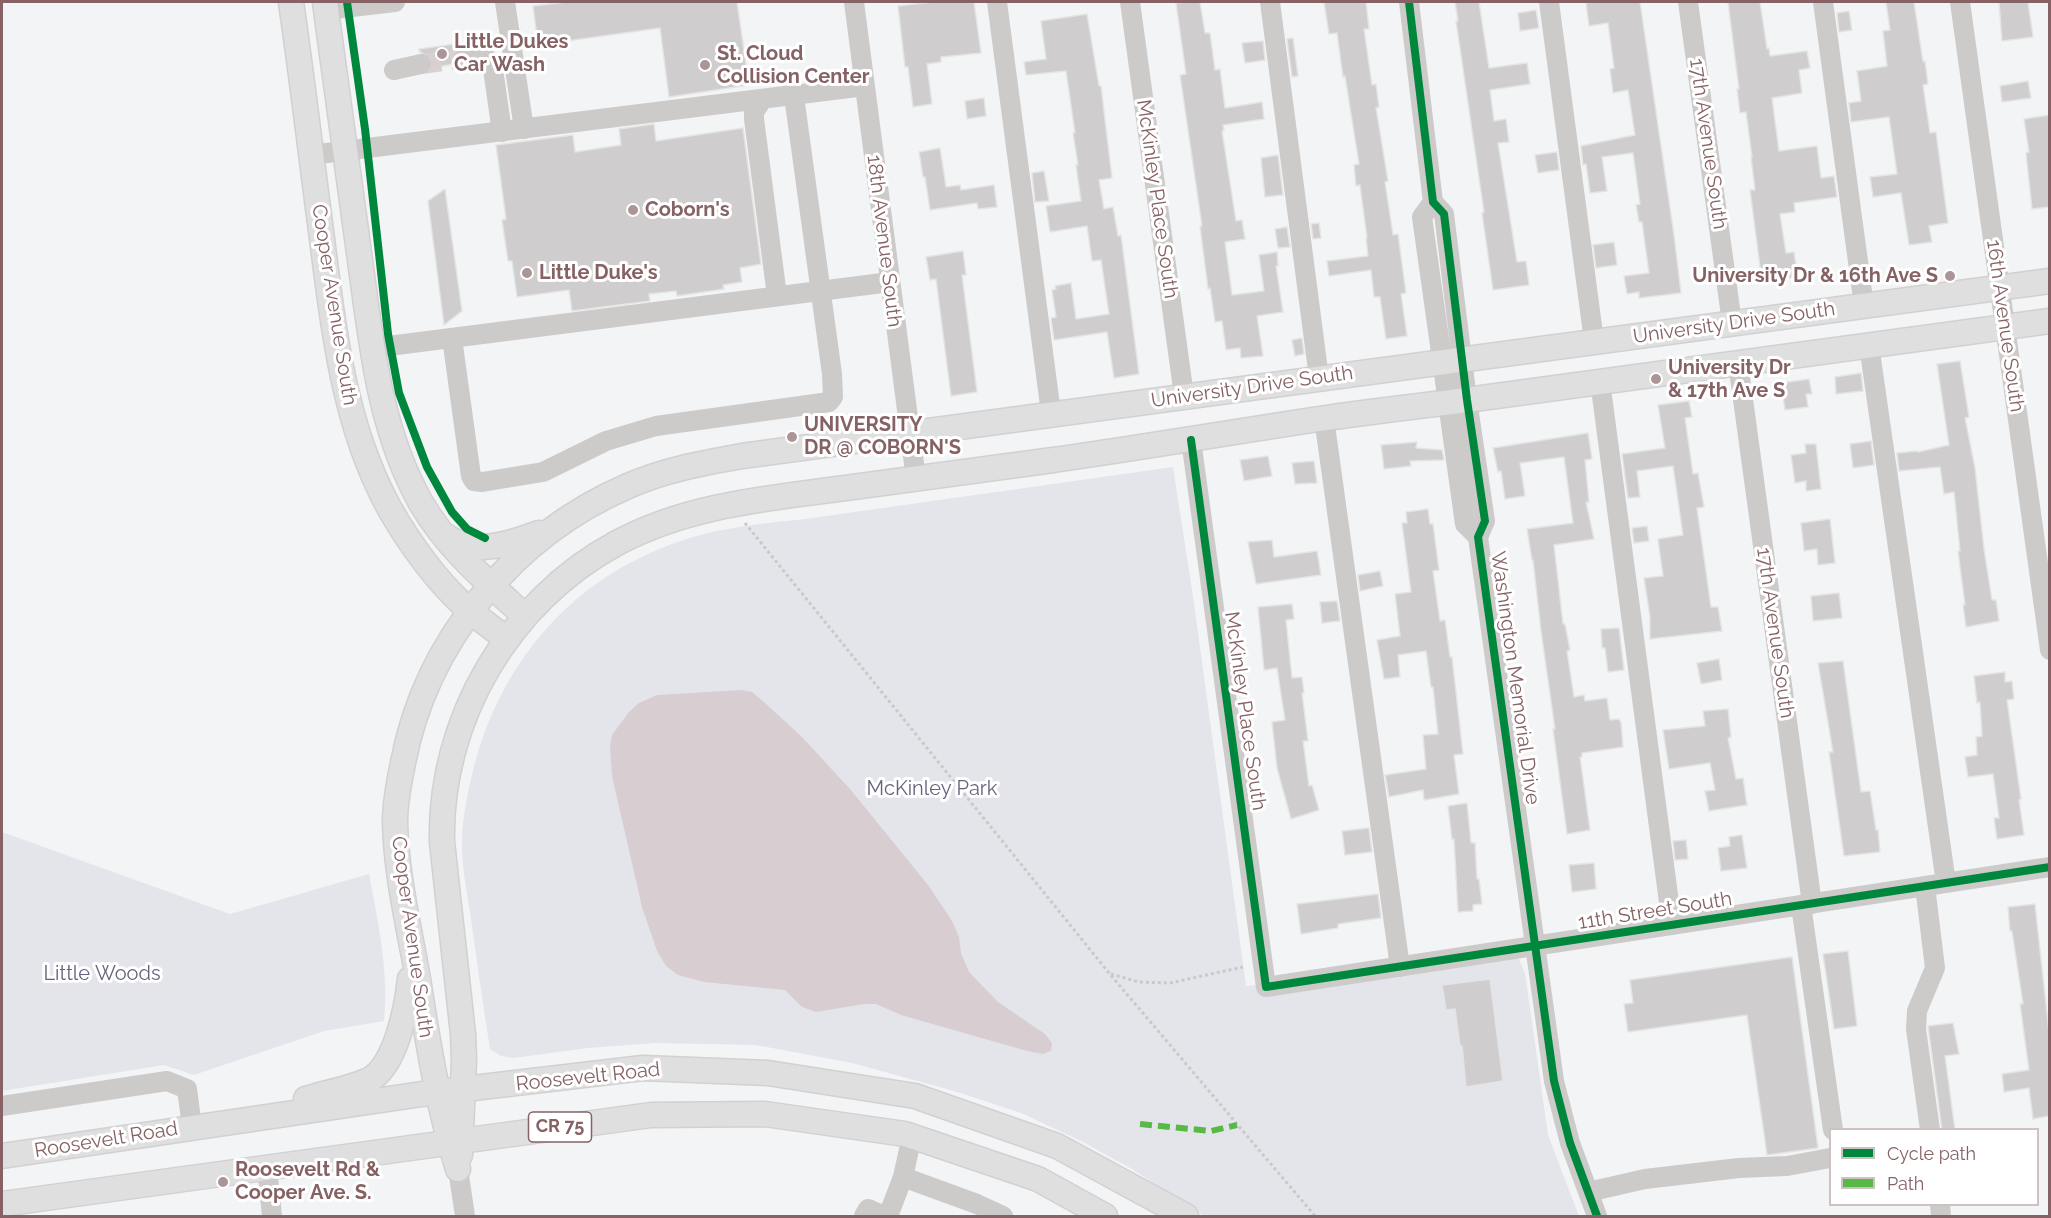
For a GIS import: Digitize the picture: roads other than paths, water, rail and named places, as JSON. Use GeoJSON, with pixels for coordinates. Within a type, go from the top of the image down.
{"type":"FeatureCollection","features":[{"type":"Feature","properties":{"kind":"main road","name":"Cooper Avenue South"},"geometry":{"type":"LineString","coordinates":[[291,2],[340,368],[366,457],[398,523],[434,573],[471,611],[506,639]]}},
{"type":"Feature","properties":{"kind":"main road"},"geometry":{"type":"LineString","coordinates":[[326,6],[381,399],[397,451],[422,505],[456,553],[525,616]]}},
{"type":"Feature","properties":{"kind":"main road","name":"University Drive South"},"geometry":{"type":"LineString","coordinates":[[491,586],[526,549],[604,497],[655,476],[742,456],[2049,281]]}},
{"type":"Feature","properties":{"kind":"main road","name":"University Drive South"},"geometry":{"type":"LineString","coordinates":[[525,616],[557,586],[596,556],[626,539],[672,519],[716,507],[1191,440],[1324,418],[2049,321]]}},
{"type":"Feature","properties":{"kind":"main road"},"geometry":{"type":"LineString","coordinates":[[442,534],[461,545],[482,547],[511,543],[558,526]]}},
{"type":"Feature","properties":{"kind":"main road","name":"Cooper Avenue South"},"geometry":{"type":"LineString","coordinates":[[458,1169],[455,1141],[437,1093],[399,863],[395,820],[405,753],[417,708],[443,651],[491,586]]}},
{"type":"Feature","properties":{"kind":"main road","name":"Cooper Avenue South"},"geometry":{"type":"LineString","coordinates":[[455,1141],[463,1090],[463,1034],[442,842],[443,795],[453,751],[480,681],[506,639],[525,616]]}},
{"type":"Feature","properties":{"kind":"main road"},"geometry":{"type":"LineString","coordinates":[[231,1121],[369,1080],[382,1068],[397,1038],[407,1004],[411,972],[408,921]]}},
{"type":"Feature","properties":{"kind":"main road","name":"Roosevelt Road"},"geometry":{"type":"LineString","coordinates":[[2,1156],[231,1121],[643,1068],[768,1073],[915,1096],[1058,1146],[1186,1216]]}},
{"type":"Feature","properties":{"kind":"main road","name":"CR 75"},"geometry":{"type":"LineString","coordinates":[[2,1204],[651,1115],[765,1114],[912,1136],[1038,1179],[1105,1216]]}},
{"type":"Feature","properties":{"kind":"street"},"geometry":{"type":"LineString","coordinates":[[326,6],[395,2]]}},
{"type":"Feature","properties":{"kind":"street"},"geometry":{"type":"LineString","coordinates":[[505,2],[524,129]]}},
{"type":"Feature","properties":{"kind":"street","name":"18th Avenue South"},"geometry":{"type":"LineString","coordinates":[[854,2],[916,479]]}},
{"type":"Feature","properties":{"kind":"street"},"geometry":{"type":"LineString","coordinates":[[997,2],[1051,413]]}},
{"type":"Feature","properties":{"kind":"street","name":"McKinley Place South"},"geometry":{"type":"LineString","coordinates":[[1130,2],[1184,396]]}},
{"type":"Feature","properties":{"kind":"street"},"geometry":{"type":"LineString","coordinates":[[1270,2],[1319,378]]}},
{"type":"Feature","properties":{"kind":"street","name":"Washington Memorial Drive"},"geometry":{"type":"LineString","coordinates":[[1409,2],[1433,202],[1422,217],[1452,360],[1465,524],[1478,537],[1554,1081],[1570,1143],[1598,1216]]}},
{"type":"Feature","properties":{"kind":"street"},"geometry":{"type":"LineString","coordinates":[[1549,2],[1594,341]]}},
{"type":"Feature","properties":{"kind":"street","name":"17th Avenue South"},"geometry":{"type":"LineString","coordinates":[[1688,2],[1732,323]]}},
{"type":"Feature","properties":{"kind":"street"},"geometry":{"type":"LineString","coordinates":[[1823,2],[1864,306]]}},
{"type":"Feature","properties":{"kind":"street","name":"16th Avenue South"},"geometry":{"type":"LineString","coordinates":[[1960,2],[2049,650]]}},
{"type":"Feature","properties":{"kind":"street"},"geometry":{"type":"LineString","coordinates":[[465,58],[486,58],[491,64],[502,132]]}},
{"type":"Feature","properties":{"kind":"street"},"geometry":{"type":"LineString","coordinates":[[394,70],[421,64]]}},
{"type":"Feature","properties":{"kind":"street"},"geometry":{"type":"LineString","coordinates":[[311,156],[865,86]]}},
{"type":"Feature","properties":{"kind":"street"},"geometry":{"type":"LineString","coordinates":[[452,338],[471,476],[474,481],[495,481],[543,472],[606,441],[656,426],[829,402],[834,390],[794,96]]}},
{"type":"Feature","properties":{"kind":"street"},"geometry":{"type":"LineString","coordinates":[[762,100],[754,112],[754,119],[777,296]]}},
{"type":"Feature","properties":{"kind":"street"},"geometry":{"type":"LineString","coordinates":[[373,348],[890,282]]}},
{"type":"Feature","properties":{"kind":"street"},"geometry":{"type":"LineString","coordinates":[[1869,345],[1946,883]]}},
{"type":"Feature","properties":{"kind":"street","name":"17th Avenue South"},"geometry":{"type":"LineString","coordinates":[[1738,363],[1833,1128]]}},
{"type":"Feature","properties":{"kind":"street"},"geometry":{"type":"LineString","coordinates":[[1600,381],[1672,925]]}},
{"type":"Feature","properties":{"kind":"street"},"geometry":{"type":"LineString","coordinates":[[1324,418],[1400,967]]}},
{"type":"Feature","properties":{"kind":"street","name":"McKinley Place South"},"geometry":{"type":"LineString","coordinates":[[1191,440],[1266,987]]}},
{"type":"Feature","properties":{"kind":"street","name":"11th Street South"},"geometry":{"type":"LineString","coordinates":[[1266,987],[2049,867]]}},
{"type":"Feature","properties":{"kind":"street"},"geometry":{"type":"LineString","coordinates":[[1925,886],[1935,968],[1917,1011],[1916,1029],[1930,1128]]}},
{"type":"Feature","properties":{"kind":"street"},"geometry":{"type":"LineString","coordinates":[[2,1106],[167,1081],[187,1089],[192,1127]]}},
{"type":"Feature","properties":{"kind":"street"},"geometry":{"type":"LineString","coordinates":[[888,1216],[903,1177],[912,1136]]}},
{"type":"Feature","properties":{"kind":"street"},"geometry":{"type":"LineString","coordinates":[[1588,1192],[1644,1179],[1739,1168],[1761,1169],[1829,1158]]}},
{"type":"Feature","properties":{"kind":"street"},"geometry":{"type":"LineString","coordinates":[[267,1167],[272,1216]]}},
{"type":"Feature","properties":{"kind":"street","name":"Cooper Avenue South"},"geometry":{"type":"LineString","coordinates":[[458,1169],[465,1216]]}},
{"type":"Feature","properties":{"kind":"street"},"geometry":{"type":"LineString","coordinates":[[903,1177],[977,1204],[1002,1216]]}},
{"type":"Feature","properties":{"kind":"street"},"geometry":{"type":"LineString","coordinates":[[864,1216],[868,1209],[884,1216]]}},
{"type":"Feature","properties":{"kind":"tunnel"},"geometry":{"type":"LineString","coordinates":[[421,64],[464,58]]}},
{"type":"Feature","properties":{"kind":"place","name":"Little Dukes Car Wash"},"geometry":{"type":"Point","coordinates":[442,54]}},
{"type":"Feature","properties":{"kind":"place","name":"St. Cloud Collision Center"},"geometry":{"type":"Point","coordinates":[705,65]}},
{"type":"Feature","properties":{"kind":"place","name":"Coborn's"},"geometry":{"type":"Point","coordinates":[633,210]}},
{"type":"Feature","properties":{"kind":"place","name":"Little Duke's"},"geometry":{"type":"Point","coordinates":[527,273]}},
{"type":"Feature","properties":{"kind":"place","name":"University Dr & 16th Ave S"},"geometry":{"type":"Point","coordinates":[1950,276]}},
{"type":"Feature","properties":{"kind":"place","name":"University Dr & 17th Ave S"},"geometry":{"type":"Point","coordinates":[1656,379]}},
{"type":"Feature","properties":{"kind":"place","name":"UNIVERSITY DR @ COBORN'S"},"geometry":{"type":"Point","coordinates":[792,437]}},
{"type":"Feature","properties":{"kind":"place","name":"Roosevelt Rd & Cooper Ave. S."},"geometry":{"type":"Point","coordinates":[223,1182]}},
{"type":"Feature","properties":{"kind":"park label","name":"McKinley Park"},"geometry":{"type":"Point","coordinates":[932,789]}},
{"type":"Feature","properties":{"kind":"park label","name":"Little Woods"},"geometry":{"type":"Point","coordinates":[102,974]}}]}
